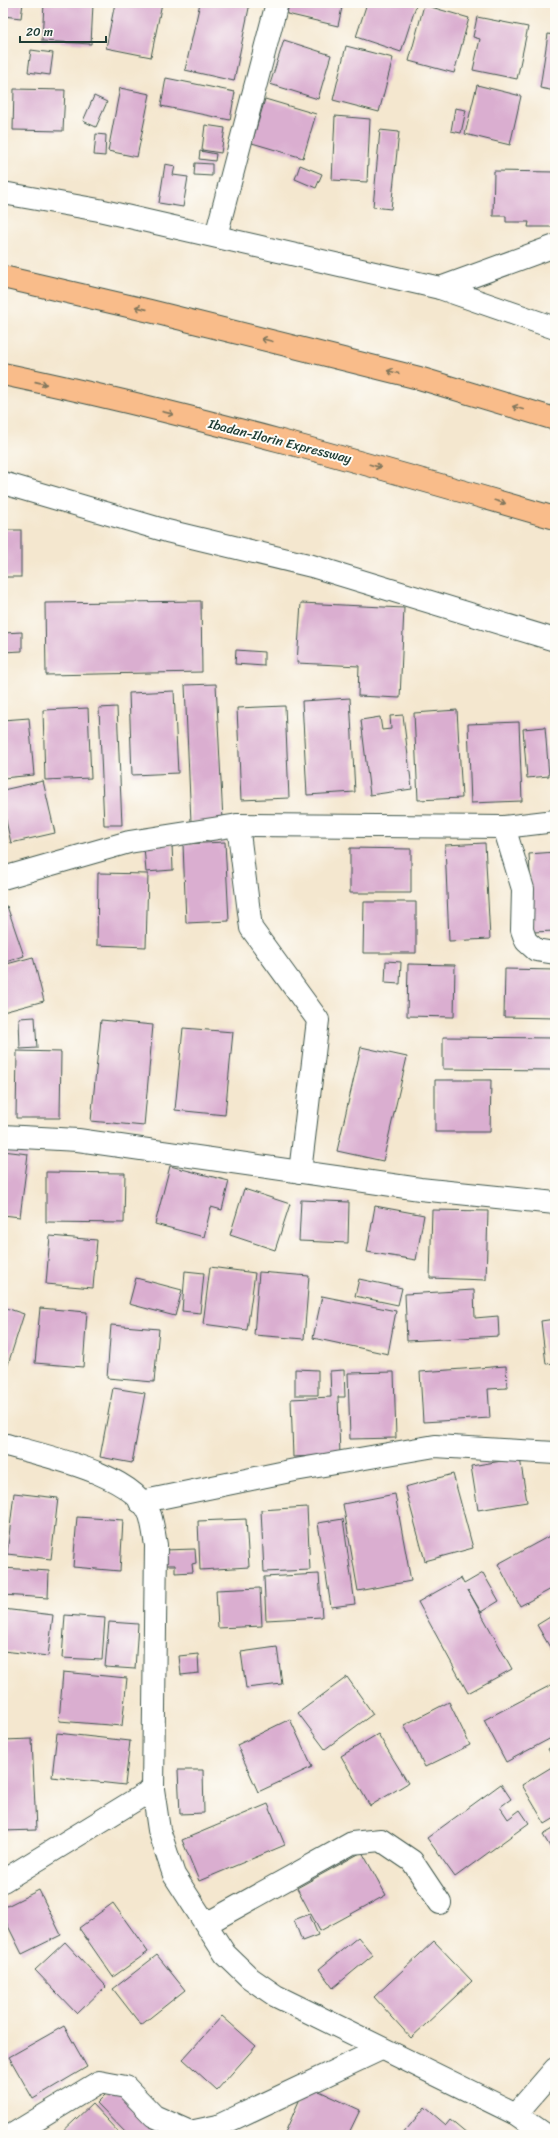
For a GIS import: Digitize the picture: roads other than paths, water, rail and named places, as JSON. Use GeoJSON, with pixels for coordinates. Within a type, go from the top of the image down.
{"type":"FeatureCollection","features":[{"type":"Feature","properties":{"kind":"highway"},"geometry":{"type":"LineString","coordinates":[[3,277],[150,311],[419,378],[555,419]]}},
{"type":"Feature","properties":{"kind":"highway","name":"Ibadan-Ilorin Expressway"},"geometry":{"type":"LineString","coordinates":[[3,374],[266,436],[555,518]]}},
{"type":"Feature","properties":{"kind":"street"},"geometry":{"type":"LineString","coordinates":[[216,236],[277,3]]}},
{"type":"Feature","properties":{"kind":"street"},"geometry":{"type":"LineString","coordinates":[[3,192],[99,210],[440,288],[555,328]]}},
{"type":"Feature","properties":{"kind":"street"},"geometry":{"type":"LineString","coordinates":[[440,288],[555,246]]}},
{"type":"Feature","properties":{"kind":"street"},"geometry":{"type":"LineString","coordinates":[[3,483],[167,531],[312,566],[555,640]]}},
{"type":"Feature","properties":{"kind":"street"},"geometry":{"type":"LineString","coordinates":[[3,878],[129,842],[238,826],[504,826],[555,821]]}},
{"type":"Feature","properties":{"kind":"street"},"geometry":{"type":"LineString","coordinates":[[238,826],[251,928],[318,1020],[300,1172]]}},
{"type":"Feature","properties":{"kind":"street"},"geometry":{"type":"LineString","coordinates":[[504,826],[523,890],[522,930],[526,941],[536,950],[555,953]]}},
{"type":"Feature","properties":{"kind":"street"},"geometry":{"type":"LineString","coordinates":[[3,1136],[78,1140],[420,1189],[555,1203]]}},
{"type":"Feature","properties":{"kind":"street"},"geometry":{"type":"LineString","coordinates":[[3,1444],[97,1472],[131,1489],[150,1514],[156,1545],[153,1789],[159,1830],[174,1875],[225,1954],[250,1978],[276,1996],[381,2049],[516,2114],[546,2135]]}},
{"type":"Feature","properties":{"kind":"street"},"geometry":{"type":"LineString","coordinates":[[140,1502],[295,1470],[436,1446],[555,1453]]}},
{"type":"Feature","properties":{"kind":"street"},"geometry":{"type":"LineString","coordinates":[[3,1881],[153,1789]]}},
{"type":"Feature","properties":{"kind":"street"},"geometry":{"type":"LineString","coordinates":[[206,1924],[352,1843],[381,1840],[412,1861],[440,1903]]}},
{"type":"Feature","properties":{"kind":"street"},"geometry":{"type":"LineString","coordinates":[[12,2135],[99,2082],[126,2087],[154,2116],[190,2132],[214,2130],[381,2049]]}},
{"type":"Feature","properties":{"kind":"street"},"geometry":{"type":"LineString","coordinates":[[516,2114],[555,2069]]}}]}
